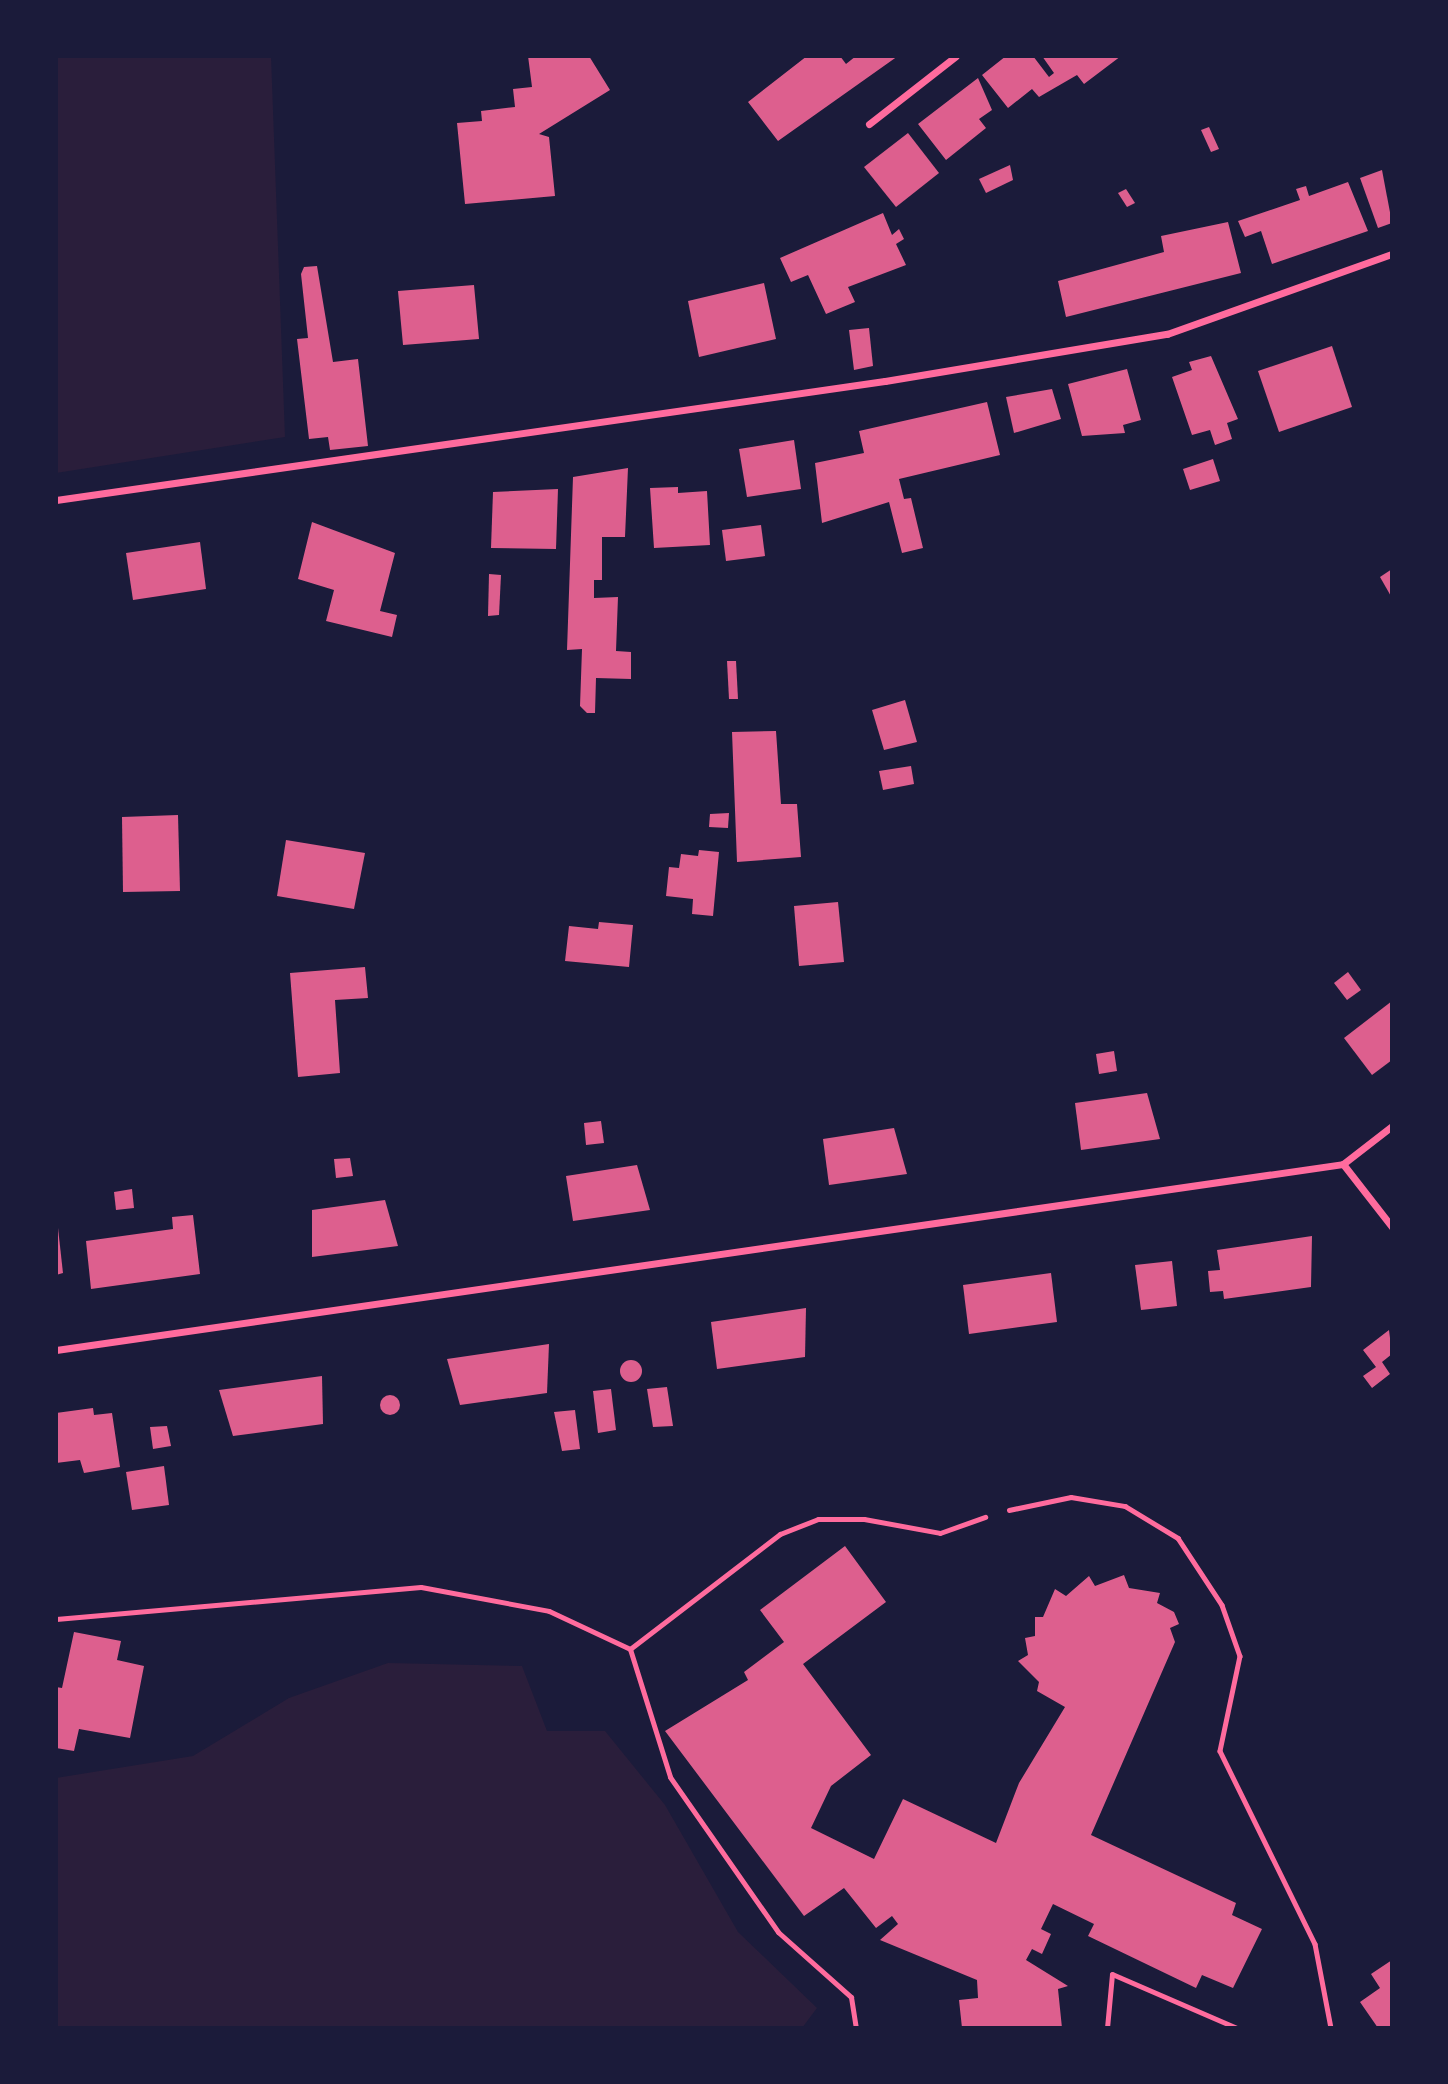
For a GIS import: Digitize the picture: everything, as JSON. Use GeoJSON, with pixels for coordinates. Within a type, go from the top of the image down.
{"type":"FeatureCollection","features":[{"type":"Feature","properties":{"kind":"street"},"geometry":{"type":"LineString","coordinates":[[869,124],[956,56]]}},
{"type":"Feature","properties":{"kind":"street"},"geometry":{"type":"LineString","coordinates":[[56,500],[871,383],[1167,334],[1392,254]]}},
{"type":"Feature","properties":{"kind":"street"},"geometry":{"type":"LineString","coordinates":[[56,1350],[1343,1164],[1392,1126]]}},
{"type":"Feature","properties":{"kind":"street"},"geometry":{"type":"LineString","coordinates":[[1343,1164],[1392,1227]]}},
{"type":"Feature","properties":{"kind":"lane"},"geometry":{"type":"LineString","coordinates":[[629,1649],[780,1534],[818,1520],[864,1519],[940,1533],[985,1517]]}},
{"type":"Feature","properties":{"kind":"lane"},"geometry":{"type":"LineString","coordinates":[[56,1619],[421,1587],[549,1611],[629,1649],[670,1777],[778,1932],[851,1997],[856,2028]]}},
{"type":"Feature","properties":{"kind":"lane"},"geometry":{"type":"LineString","coordinates":[[1107,2028],[1112,1974],[1237,2028]]}},
{"type":"Feature","properties":{"kind":"path"},"geometry":{"type":"LineString","coordinates":[[985,1517],[1071,1497],[1125,1506],[1178,1538],[1222,1605],[1240,1656],[1220,1751],[1315,1944],[1331,2028]]}},
{"type":"Feature","properties":{"kind":"shaded area"},"geometry":{"type":"Polygon","coordinates":[[[56,56],[271,56],[285,437],[56,473],[56,56]]]}},
{"type":"Feature","properties":{"kind":"shaded area"},"geometry":{"type":"Polygon","coordinates":[[[388,1663],[522,1666],[547,1731],[605,1731],[665,1805],[738,1932],[817,2008],[802,2028],[56,2028],[56,1778],[193,1756],[289,1698],[388,1663]]]}},
{"type":"Feature","properties":{"kind":"building"},"geometry":{"type":"Polygon","coordinates":[[[528,56],[589,56],[610,90],[539,134],[549,137],[555,196],[465,204],[457,123],[482,121],[481,111],[515,107],[513,89],[532,87],[528,56]]]}},
{"type":"Feature","properties":{"kind":"building"},"geometry":{"type":"Polygon","coordinates":[[[807,56],[840,56],[846,64],[856,56],[898,56],[778,141],[748,102],[807,56]]]}},
{"type":"Feature","properties":{"kind":"building"},"geometry":{"type":"Polygon","coordinates":[[[1006,56],[1033,56],[1049,77],[1054,73],[1042,56],[1121,56],[1084,84],[1077,75],[1039,97],[1032,89],[1008,108],[982,75],[1006,56]]]}},
{"type":"Feature","properties":{"kind":"building"},"geometry":{"type":"Polygon","coordinates":[[[978,78],[992,110],[979,119],[986,128],[946,160],[918,124],[978,78]]]}},
{"type":"Feature","properties":{"kind":"building"},"geometry":{"type":"Polygon","coordinates":[[[1209,127],[1219,149],[1211,152],[1201,130],[1209,127]]]}},
{"type":"Feature","properties":{"kind":"building"},"geometry":{"type":"Polygon","coordinates":[[[908,133],[939,173],[896,207],[864,167],[908,133]]]}},
{"type":"Feature","properties":{"kind":"building"},"geometry":{"type":"Polygon","coordinates":[[[1010,165],[1013,180],[986,193],[979,179],[1010,165]]]}},
{"type":"Feature","properties":{"kind":"building"},"geometry":{"type":"Polygon","coordinates":[[[1382,170],[1392,223],[1378,228],[1360,178],[1382,170]]]}},
{"type":"Feature","properties":{"kind":"building"},"geometry":{"type":"Polygon","coordinates":[[[1348,182],[1368,231],[1272,264],[1261,231],[1245,237],[1238,221],[1300,200],[1296,189],[1306,186],[1309,196],[1348,182]]]}},
{"type":"Feature","properties":{"kind":"building"},"geometry":{"type":"Polygon","coordinates":[[[1126,189],[1135,203],[1127,207],[1118,193],[1126,189]]]}},
{"type":"Feature","properties":{"kind":"building"},"geometry":{"type":"Polygon","coordinates":[[[883,213],[892,235],[899,229],[904,239],[896,244],[906,265],[848,287],[855,302],[826,314],[808,275],[791,282],[780,258],[883,213]]]}},
{"type":"Feature","properties":{"kind":"building"},"geometry":{"type":"Polygon","coordinates":[[[1228,222],[1241,273],[1066,317],[1058,281],[1164,252],[1161,236],[1228,222]]]}},
{"type":"Feature","properties":{"kind":"building"},"geometry":{"type":"Polygon","coordinates":[[[317,266],[333,362],[358,359],[368,446],[330,450],[328,437],[309,439],[297,339],[308,338],[301,274],[304,267],[317,266]]]}},
{"type":"Feature","properties":{"kind":"building"},"geometry":{"type":"Polygon","coordinates":[[[764,283],[776,339],[699,357],[688,301],[764,283]]]}},
{"type":"Feature","properties":{"kind":"building"},"geometry":{"type":"Polygon","coordinates":[[[474,285],[479,339],[403,345],[398,291],[474,285]]]}},
{"type":"Feature","properties":{"kind":"building"},"geometry":{"type":"Polygon","coordinates":[[[869,328],[873,366],[854,370],[849,330],[869,328]]]}},
{"type":"Feature","properties":{"kind":"building"},"geometry":{"type":"Polygon","coordinates":[[[1332,346],[1352,407],[1279,432],[1258,371],[1332,346]]]}},
{"type":"Feature","properties":{"kind":"building"},"geometry":{"type":"Polygon","coordinates":[[[1211,356],[1238,419],[1227,423],[1232,439],[1215,445],[1210,430],[1192,435],[1172,377],[1192,370],[1189,362],[1211,356]]]}},
{"type":"Feature","properties":{"kind":"building"},"geometry":{"type":"Polygon","coordinates":[[[1127,369],[1141,420],[1123,425],[1125,433],[1082,436],[1068,384],[1127,369]]]}},
{"type":"Feature","properties":{"kind":"building"},"geometry":{"type":"Polygon","coordinates":[[[1052,389],[1061,419],[1014,433],[1006,397],[1052,389]]]}},
{"type":"Feature","properties":{"kind":"building"},"geometry":{"type":"Polygon","coordinates":[[[987,402],[1000,455],[899,479],[904,499],[911,498],[923,548],[902,553],[889,502],[822,523],[815,463],[864,453],[859,431],[987,402]]]}},
{"type":"Feature","properties":{"kind":"building"},"geometry":{"type":"Polygon","coordinates":[[[794,440],[801,489],[747,497],[739,449],[794,440]]]}},
{"type":"Feature","properties":{"kind":"building"},"geometry":{"type":"Polygon","coordinates":[[[1213,459],[1220,481],[1190,490],[1183,469],[1213,459]]]}},
{"type":"Feature","properties":{"kind":"building"},"geometry":{"type":"Polygon","coordinates":[[[628,468],[625,537],[602,537],[602,580],[594,580],[594,598],[618,597],[616,651],[631,652],[631,679],[596,678],[595,713],[587,713],[580,706],[582,649],[567,650],[573,477],[628,468]]]}},
{"type":"Feature","properties":{"kind":"building"},"geometry":{"type":"Polygon","coordinates":[[[678,487],[678,493],[707,491],[710,545],[654,548],[650,488],[678,487]]]}},
{"type":"Feature","properties":{"kind":"building"},"geometry":{"type":"Polygon","coordinates":[[[558,489],[556,549],[491,548],[493,492],[558,489]]]}},
{"type":"Feature","properties":{"kind":"building"},"geometry":{"type":"Polygon","coordinates":[[[312,522],[395,553],[380,611],[397,615],[392,637],[326,621],[334,590],[298,579],[312,522]]]}},
{"type":"Feature","properties":{"kind":"building"},"geometry":{"type":"Polygon","coordinates":[[[761,525],[765,556],[726,561],[722,530],[761,525]]]}},
{"type":"Feature","properties":{"kind":"building"},"geometry":{"type":"Polygon","coordinates":[[[200,542],[206,589],[133,600],[126,553],[200,542]]]}},
{"type":"Feature","properties":{"kind":"building"},"geometry":{"type":"Polygon","coordinates":[[[1392,569],[1392,598],[1380,577],[1392,569]]]}},
{"type":"Feature","properties":{"kind":"building"},"geometry":{"type":"Polygon","coordinates":[[[489,574],[501,575],[499,615],[488,616],[489,574]]]}},
{"type":"Feature","properties":{"kind":"building"},"geometry":{"type":"Polygon","coordinates":[[[727,661],[736,661],[738,699],[729,699],[727,661]]]}},
{"type":"Feature","properties":{"kind":"building"},"geometry":{"type":"Polygon","coordinates":[[[905,700],[917,742],[884,750],[872,710],[905,700]]]}},
{"type":"Feature","properties":{"kind":"building"},"geometry":{"type":"Polygon","coordinates":[[[776,731],[781,804],[797,804],[801,857],[737,862],[732,732],[776,731]]]}},
{"type":"Feature","properties":{"kind":"building"},"geometry":{"type":"Polygon","coordinates":[[[911,766],[914,784],[883,790],[879,771],[911,766]]]}},
{"type":"Feature","properties":{"kind":"building"},"geometry":{"type":"Polygon","coordinates":[[[729,813],[728,828],[709,827],[710,814],[729,813]]]}},
{"type":"Feature","properties":{"kind":"building"},"geometry":{"type":"Polygon","coordinates":[[[178,815],[180,891],[123,892],[122,817],[178,815]]]}},
{"type":"Feature","properties":{"kind":"building"},"geometry":{"type":"Polygon","coordinates":[[[286,840],[365,853],[354,909],[277,896],[286,840]]]}},
{"type":"Feature","properties":{"kind":"building"},"geometry":{"type":"Polygon","coordinates":[[[699,850],[719,852],[713,916],[692,914],[693,899],[666,896],[669,867],[679,868],[681,854],[698,856],[699,850]]]}},
{"type":"Feature","properties":{"kind":"building"},"geometry":{"type":"Polygon","coordinates":[[[838,902],[844,962],[799,966],[794,906],[838,902]]]}},
{"type":"Feature","properties":{"kind":"building"},"geometry":{"type":"Polygon","coordinates":[[[599,922],[633,925],[629,967],[565,961],[569,926],[598,929],[599,922]]]}},
{"type":"Feature","properties":{"kind":"building"},"geometry":{"type":"Polygon","coordinates":[[[365,967],[368,998],[335,1000],[340,1073],[298,1077],[290,973],[365,967]]]}},
{"type":"Feature","properties":{"kind":"building"},"geometry":{"type":"Polygon","coordinates":[[[1348,972],[1361,990],[1347,1000],[1334,983],[1348,972]]]}},
{"type":"Feature","properties":{"kind":"building"},"geometry":{"type":"Polygon","coordinates":[[[1392,1001],[1392,1060],[1372,1075],[1344,1038],[1392,1001]]]}},
{"type":"Feature","properties":{"kind":"building"},"geometry":{"type":"Polygon","coordinates":[[[1114,1051],[1117,1071],[1099,1074],[1096,1054],[1114,1051]]]}},
{"type":"Feature","properties":{"kind":"building"},"geometry":{"type":"Polygon","coordinates":[[[1147,1093],[1160,1139],[1081,1150],[1075,1103],[1147,1093]]]}},
{"type":"Feature","properties":{"kind":"building"},"geometry":{"type":"Polygon","coordinates":[[[601,1121],[604,1143],[586,1145],[584,1123],[601,1121]]]}},
{"type":"Feature","properties":{"kind":"building"},"geometry":{"type":"Polygon","coordinates":[[[894,1128],[907,1174],[829,1185],[823,1139],[894,1128]]]}},
{"type":"Feature","properties":{"kind":"building"},"geometry":{"type":"Polygon","coordinates":[[[350,1158],[353,1176],[336,1178],[334,1159],[350,1158]]]}},
{"type":"Feature","properties":{"kind":"building"},"geometry":{"type":"Polygon","coordinates":[[[637,1165],[650,1210],[573,1221],[566,1176],[637,1165]]]}},
{"type":"Feature","properties":{"kind":"building"},"geometry":{"type":"Polygon","coordinates":[[[132,1189],[134,1208],[116,1210],[114,1192],[132,1189]]]}},
{"type":"Feature","properties":{"kind":"building"},"geometry":{"type":"Polygon","coordinates":[[[385,1200],[398,1246],[312,1257],[312,1210],[385,1200]]]}},
{"type":"Feature","properties":{"kind":"building"},"geometry":{"type":"Polygon","coordinates":[[[193,1215],[200,1274],[91,1289],[86,1241],[173,1229],[172,1217],[193,1215]]]}},
{"type":"Feature","properties":{"kind":"building"},"geometry":{"type":"Polygon","coordinates":[[[58,1228],[63,1273],[56,1275],[56,1229],[58,1228]]]}},
{"type":"Feature","properties":{"kind":"building"},"geometry":{"type":"Polygon","coordinates":[[[1312,1236],[1311,1287],[1224,1299],[1223,1291],[1210,1292],[1208,1271],[1220,1270],[1217,1250],[1312,1236]]]}},
{"type":"Feature","properties":{"kind":"building"},"geometry":{"type":"Polygon","coordinates":[[[1172,1261],[1177,1306],[1141,1310],[1135,1265],[1172,1261]]]}},
{"type":"Feature","properties":{"kind":"building"},"geometry":{"type":"Polygon","coordinates":[[[1051,1273],[1057,1322],[969,1334],[963,1285],[1051,1273]]]}},
{"type":"Feature","properties":{"kind":"building"},"geometry":{"type":"Polygon","coordinates":[[[806,1308],[805,1357],[717,1369],[711,1322],[806,1308]]]}},
{"type":"Feature","properties":{"kind":"building"},"geometry":{"type":"Polygon","coordinates":[[[1389,1330],[1392,1354],[1382,1362],[1390,1374],[1372,1388],[1363,1376],[1376,1367],[1363,1350],[1389,1330]]]}},
{"type":"Feature","properties":{"kind":"building"},"geometry":{"type":"Polygon","coordinates":[[[549,1344],[547,1393],[460,1405],[447,1359],[549,1344]]]}},
{"type":"Feature","properties":{"kind":"building"},"geometry":{"type":"Polygon","coordinates":[[[631,1360],[639,1363],[642,1371],[639,1379],[631,1382],[623,1379],[620,1371],[623,1363],[631,1360]]]}},
{"type":"Feature","properties":{"kind":"building"},"geometry":{"type":"Polygon","coordinates":[[[322,1376],[323,1424],[233,1436],[219,1390],[322,1376]]]}},
{"type":"Feature","properties":{"kind":"building"},"geometry":{"type":"Polygon","coordinates":[[[667,1387],[673,1426],[653,1427],[647,1389],[667,1387]]]}},
{"type":"Feature","properties":{"kind":"building"},"geometry":{"type":"Polygon","coordinates":[[[611,1389],[616,1430],[598,1433],[593,1391],[611,1389]]]}},
{"type":"Feature","properties":{"kind":"building"},"geometry":{"type":"Polygon","coordinates":[[[386,1395],[394,1395],[400,1405],[394,1415],[386,1415],[380,1409],[380,1401],[386,1395]]]}},
{"type":"Feature","properties":{"kind":"building"},"geometry":{"type":"Polygon","coordinates":[[[93,1408],[94,1415],[112,1413],[120,1467],[84,1473],[80,1460],[56,1463],[56,1413],[93,1408]]]}},
{"type":"Feature","properties":{"kind":"building"},"geometry":{"type":"Polygon","coordinates":[[[575,1410],[580,1449],[562,1451],[554,1412],[575,1410]]]}},
{"type":"Feature","properties":{"kind":"building"},"geometry":{"type":"Polygon","coordinates":[[[167,1426],[171,1446],[153,1449],[150,1427],[167,1426]]]}},
{"type":"Feature","properties":{"kind":"building"},"geometry":{"type":"Polygon","coordinates":[[[164,1466],[169,1505],[132,1510],[126,1472],[164,1466]]]}},
{"type":"Feature","properties":{"kind":"building"},"geometry":{"type":"Polygon","coordinates":[[[845,1546],[886,1602],[803,1664],[871,1755],[831,1786],[811,1828],[874,1859],[903,1799],[996,1843],[1019,1783],[1065,1707],[1037,1691],[1039,1682],[1018,1661],[1028,1655],[1025,1638],[1035,1636],[1035,1617],[1043,1617],[1055,1589],[1066,1596],[1089,1576],[1095,1586],[1124,1575],[1129,1588],[1160,1593],[1157,1603],[1174,1612],[1179,1624],[1170,1628],[1175,1642],[1091,1835],[1236,1903],[1232,1915],[1262,1929],[1233,1988],[1202,1975],[1196,1988],[1088,1936],[1094,1924],[1053,1904],[1041,1929],[1051,1934],[1042,1954],[1032,1949],[1026,1960],[1068,1986],[1058,1989],[1062,2028],[962,2028],[959,2000],[978,1998],[977,1980],[880,1940],[898,1924],[892,1916],[876,1928],[844,1888],[804,1916],[665,1731],[748,1680],[744,1672],[784,1642],[760,1610],[845,1546]]]}},
{"type":"Feature","properties":{"kind":"building"},"geometry":{"type":"Polygon","coordinates":[[[74,1632],[121,1641],[117,1660],[144,1666],[130,1738],[79,1729],[74,1751],[56,1748],[56,1687],[62,1688],[74,1632]]]}},
{"type":"Feature","properties":{"kind":"building"},"geometry":{"type":"Polygon","coordinates":[[[1392,1960],[1392,2028],[1378,2028],[1360,2002],[1380,1988],[1371,1974],[1392,1960]]]}}]}
